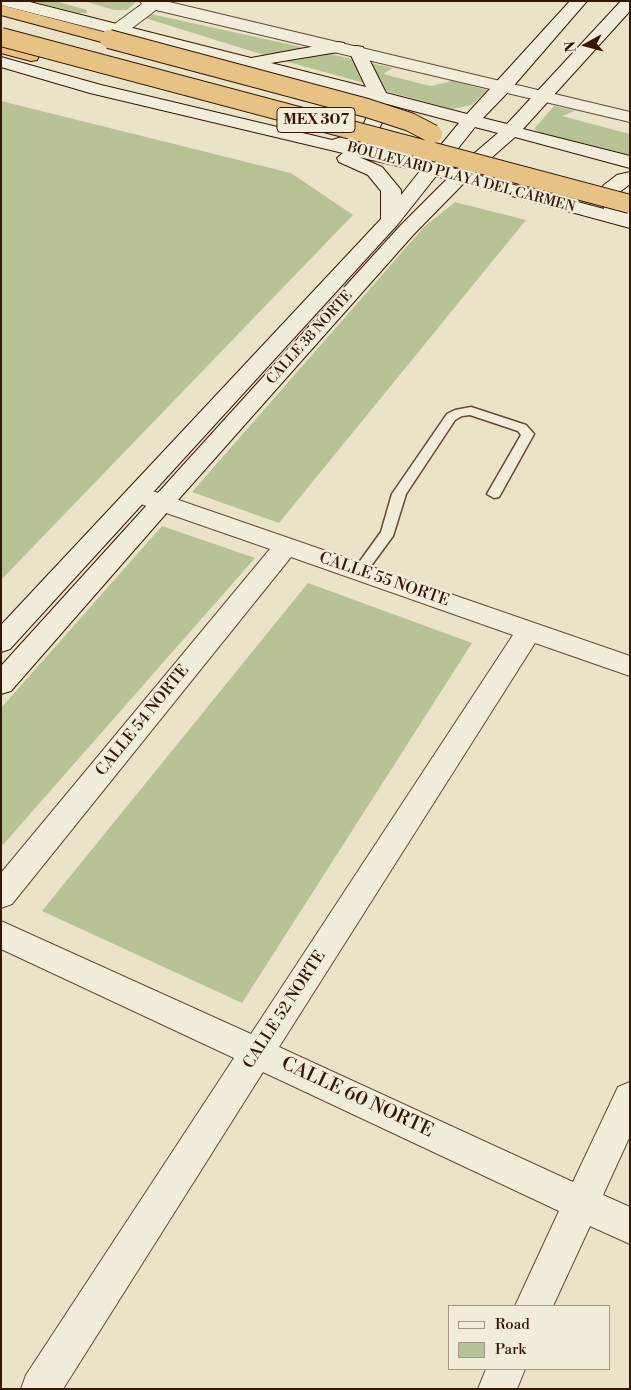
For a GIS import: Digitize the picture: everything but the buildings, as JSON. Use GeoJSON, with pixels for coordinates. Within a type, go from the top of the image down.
{"type":"FeatureCollection","features":[{"type":"Feature","properties":{"kind":"highway"},"geometry":{"type":"LineString","coordinates":[[1,10],[113,35],[358,105],[410,122],[430,150]]}},
{"type":"Feature","properties":{"kind":"highway","name":"MEX 307"},"geometry":{"type":"LineString","coordinates":[[1,23],[430,150],[508,153]]}},
{"type":"Feature","properties":{"kind":"highway","name":"MEX 307"},"geometry":{"type":"LineString","coordinates":[[1,37],[630,204]]}},
{"type":"Feature","properties":{"kind":"highway"},"geometry":{"type":"LineString","coordinates":[[1,48],[332,134],[430,150]]}},
{"type":"Feature","properties":{"kind":"highway"},"geometry":{"type":"LineString","coordinates":[[602,177],[630,185]]}},
{"type":"Feature","properties":{"kind":"main road"},"geometry":{"type":"LineString","coordinates":[[6,1],[113,35],[248,62],[630,162]]}},
{"type":"Feature","properties":{"kind":"main road"},"geometry":{"type":"LineString","coordinates":[[70,1],[242,54],[248,62]]}},
{"type":"Feature","properties":{"kind":"main road","name":"CALLE 38 NORTE"},"geometry":{"type":"LineString","coordinates":[[1,642],[392,220],[430,150],[470,121],[504,86],[579,1]]}},
{"type":"Feature","properties":{"kind":"main road","name":"CALLE 38 NORTE"},"geometry":{"type":"LineString","coordinates":[[1,684],[161,502],[401,237],[460,176],[510,132],[545,96],[630,1]]}},
{"type":"Feature","properties":{"kind":"main road"},"geometry":{"type":"LineString","coordinates":[[113,35],[152,2],[630,117]]}},
{"type":"Feature","properties":{"kind":"main road"},"geometry":{"type":"LineString","coordinates":[[248,62],[338,47]]}},
{"type":"Feature","properties":{"kind":"main road"},"geometry":{"type":"LineString","coordinates":[[306,140],[348,142],[370,131],[378,112],[379,96],[357,51]]}},
{"type":"Feature","properties":{"kind":"main road","name":"BOULEVARD PLAYA DEL CARMEN"},"geometry":{"type":"LineString","coordinates":[[1,62],[96,89],[306,140],[342,146],[430,150],[460,176],[630,220]]}},
{"type":"Feature","properties":{"kind":"main road"},"geometry":{"type":"LineString","coordinates":[[1,75],[67,89],[96,89]]}},
{"type":"Feature","properties":{"kind":"main road"},"geometry":{"type":"LineString","coordinates":[[306,140],[324,150],[359,162],[375,171],[390,190],[392,220]]}},
{"type":"Feature","properties":{"kind":"main road"},"geometry":{"type":"LineString","coordinates":[[630,178],[611,188],[612,207],[630,220]]}},
{"type":"Feature","properties":{"kind":"main road","name":"CALLE 55 NORTE"},"geometry":{"type":"LineString","coordinates":[[138,494],[630,666]]}},
{"type":"Feature","properties":{"kind":"main road","name":"CALLE 54 NORTE"},"geometry":{"type":"LineString","coordinates":[[1,895],[286,546]]}},
{"type":"Feature","properties":{"kind":"main road","name":"CALLE 52 NORTE"},"geometry":{"type":"LineString","coordinates":[[40,1389],[529,631]]}},
{"type":"Feature","properties":{"kind":"main road","name":"CALLE 60 NORTE"},"geometry":{"type":"LineString","coordinates":[[1,934],[630,1226]]}},
{"type":"Feature","properties":{"kind":"main road"},"geometry":{"type":"LineString","coordinates":[[534,1305],[630,1098]]}},
{"type":"Feature","properties":{"kind":"main road"},"geometry":{"type":"LineString","coordinates":[[497,1389],[506,1370]]}},
{"type":"Feature","properties":{"kind":"lane"},"geometry":{"type":"LineString","coordinates":[[360,571],[388,533],[399,494],[451,417],[459,413],[470,411],[522,428],[528,434],[494,494]]}},
{"type":"Feature","properties":{"kind":"green space"},"geometry":{"type":"Polygon","coordinates":[[[31,1],[55,1],[87,10],[87,13],[78,13],[31,1]]]}},
{"type":"Feature","properties":{"kind":"green space"},"geometry":{"type":"Polygon","coordinates":[[[84,1],[137,1],[127,10],[114,10],[84,1]]]}},
{"type":"Feature","properties":{"kind":"green space"},"geometry":{"type":"Polygon","coordinates":[[[151,14],[306,48],[264,55],[145,18],[151,14]]]}},
{"type":"Feature","properties":{"kind":"green space"},"geometry":{"type":"Polygon","coordinates":[[[326,53],[352,59],[364,83],[281,60],[326,53]]]}},
{"type":"Feature","properties":{"kind":"green space"},"geometry":{"type":"Polygon","coordinates":[[[370,63],[393,68],[383,74],[431,86],[452,81],[487,90],[472,105],[453,109],[385,91],[370,63]]]}},
{"type":"Feature","properties":{"kind":"green space"},"geometry":{"type":"Polygon","coordinates":[[[1,101],[291,173],[353,215],[1,580],[1,101]]]}},
{"type":"Feature","properties":{"kind":"green space"},"geometry":{"type":"Polygon","coordinates":[[[554,106],[575,111],[562,116],[630,134],[630,155],[541,133],[534,129],[554,106]]]}},
{"type":"Feature","properties":{"kind":"green space"},"geometry":{"type":"Polygon","coordinates":[[[455,202],[526,220],[279,523],[192,492],[424,227],[455,202]]]}},
{"type":"Feature","properties":{"kind":"green space"},"geometry":{"type":"Polygon","coordinates":[[[162,526],[255,558],[1,847],[1,708],[162,526]]]}},
{"type":"Feature","properties":{"kind":"green space"},"geometry":{"type":"Polygon","coordinates":[[[308,583],[472,643],[242,1003],[42,911],[308,583]]]}}]}
